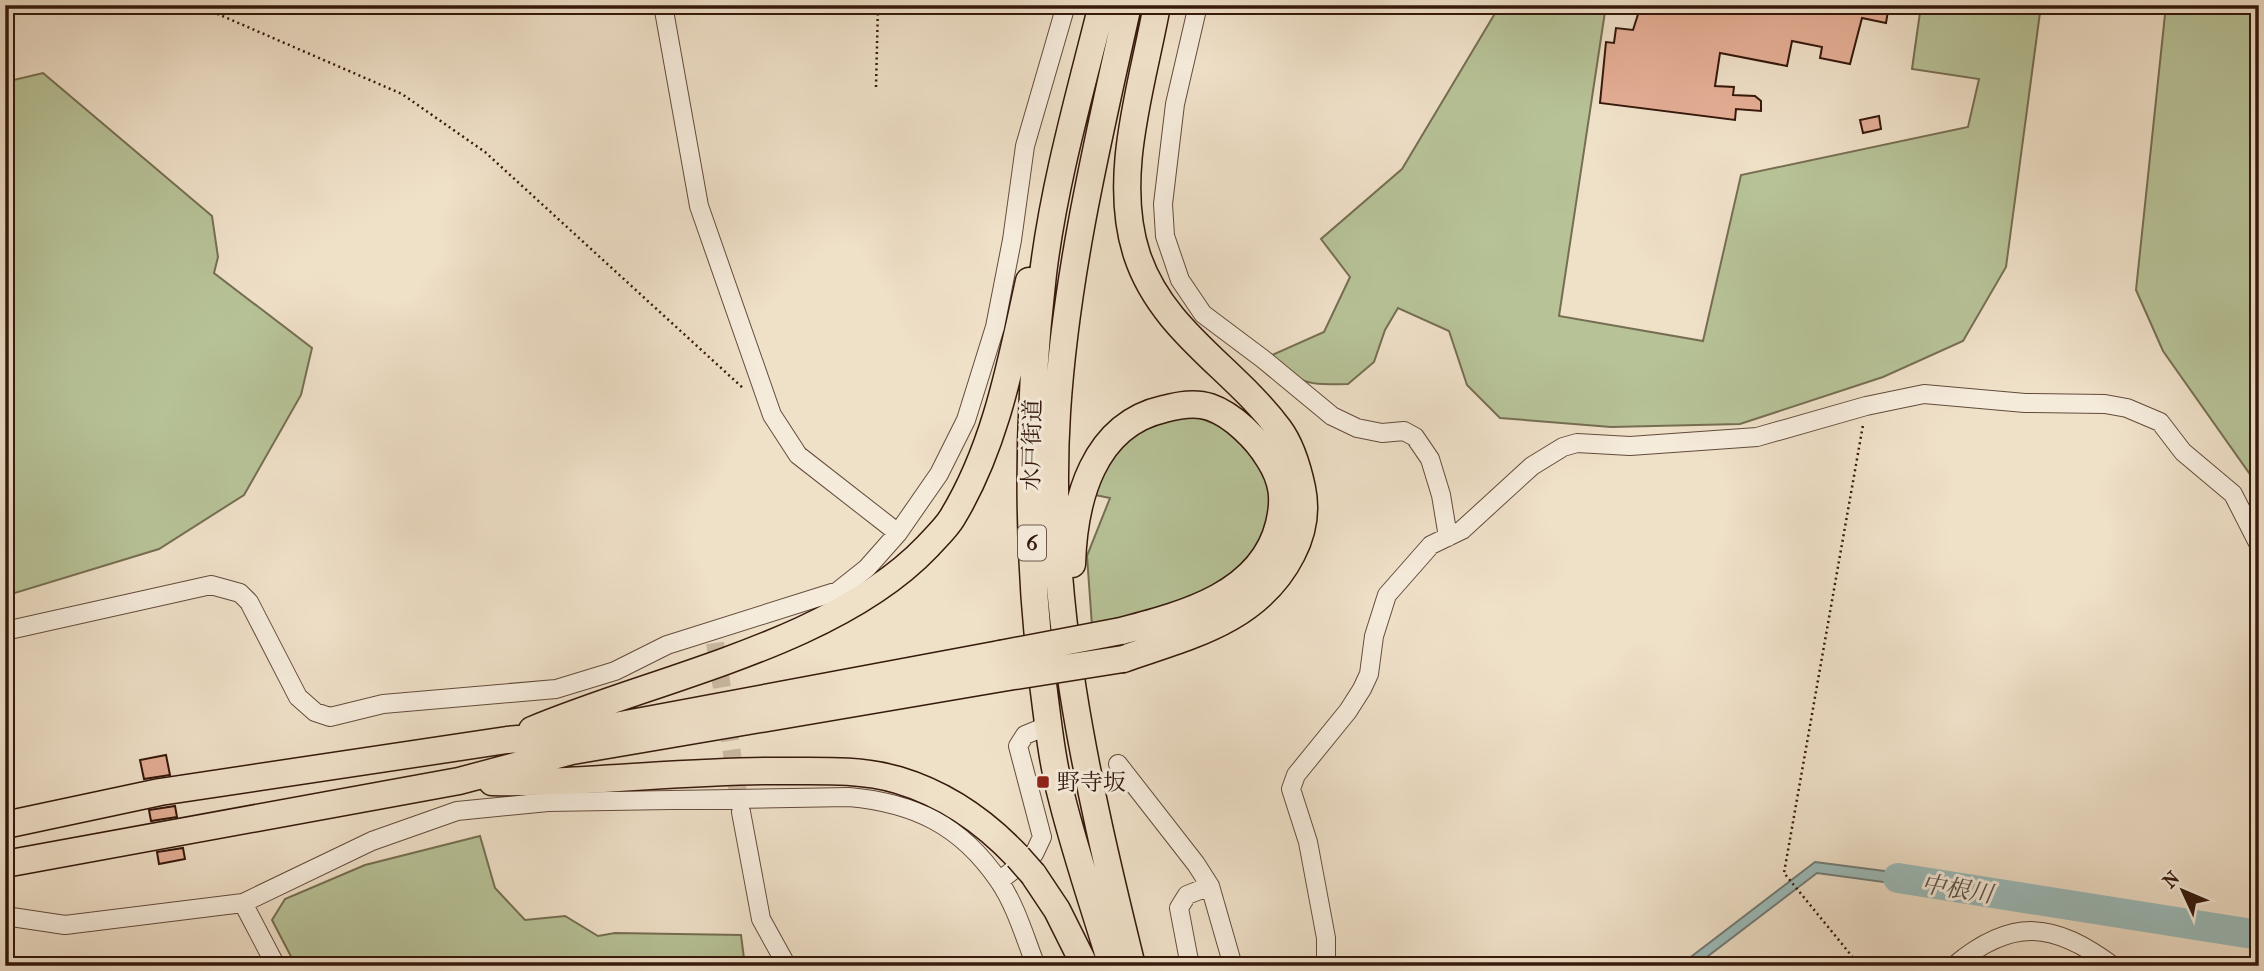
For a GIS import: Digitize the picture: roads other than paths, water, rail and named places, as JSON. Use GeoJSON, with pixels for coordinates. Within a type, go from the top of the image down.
{"type":"FeatureCollection","features":[{"type":"Feature","properties":{"kind":"highway","name":"水戸街道"},"geometry":{"type":"LineString","coordinates":[[1102,5],[1075,115],[1044,272],[1030,413],[1034,609],[1049,725],[1061,797],[1112,966]]}},
{"type":"Feature","properties":{"kind":"highway","name":"水戸街道"},"geometry":{"type":"LineString","coordinates":[[1128,5],[1070,284],[1057,415],[1058,544],[1070,684],[1081,744],[1132,966]]}},
{"type":"Feature","properties":{"kind":"highway"},"geometry":{"type":"LineString","coordinates":[[5,825],[160,792],[508,740],[567,735],[1004,666],[1123,659],[1222,623],[1258,600],[1280,578],[1305,522],[1300,476],[1280,430],[1163,307],[1137,255],[1126,210],[1133,130],[1157,5]]}},
{"type":"Feature","properties":{"kind":"highway"},"geometry":{"type":"LineString","coordinates":[[508,740],[566,716],[756,648],[841,612],[887,584],[951,520],[991,436],[1049,195],[1075,115]]}},
{"type":"Feature","properties":{"kind":"highway"},"geometry":{"type":"LineString","coordinates":[[5,864],[459,781],[572,751],[1004,666],[1121,631],[1175,617],[1238,585],[1262,564],[1277,533],[1283,490],[1276,470],[1243,429],[1211,407],[1190,404],[1174,406],[1135,418],[1102,447],[1091,468],[1077,515],[1072,561],[1081,744]]}},
{"type":"Feature","properties":{"kind":"highway"},"geometry":{"type":"LineString","coordinates":[[459,781],[534,783],[717,770],[828,771],[896,780],[951,803],[983,824],[1026,866],[1057,910],[1085,966]]}},
{"type":"Feature","properties":{"kind":"street"},"geometry":{"type":"LineString","coordinates":[[663,5],[699,206],[772,415],[798,454],[898,533]]}},
{"type":"Feature","properties":{"kind":"street"},"geometry":{"type":"LineString","coordinates":[[5,631],[211,584],[228,587],[249,601],[298,697],[315,712],[330,717],[383,704],[556,689],[615,671],[667,645],[715,636],[838,591],[867,568],[898,533],[939,474],[966,420],[995,327],[1012,240],[1025,146],[1066,5]]}},
{"type":"Feature","properties":{"kind":"street"},"geometry":{"type":"LineString","coordinates":[[1198,5],[1175,104],[1163,204],[1165,236],[1180,280],[1203,314],[1332,416],[1357,428],[1382,433],[1404,431],[1415,437],[1430,459],[1441,495],[1448,537]]}},
{"type":"Feature","properties":{"kind":"street"},"geometry":{"type":"LineString","coordinates":[[1326,966],[1326,938],[1308,842],[1291,789],[1296,775],[1348,711],[1362,689],[1369,674],[1381,604],[1418,557],[1431,545],[1477,518],[1532,466],[1577,443],[1630,446],[1757,437],[1866,406],[1908,396],[1933,394],[2025,403],[2105,404],[2155,417],[2190,459],[2233,494],[2259,545]]}},
{"type":"Feature","properties":{"kind":"street"},"geometry":{"type":"LineString","coordinates":[[999,881],[1034,854],[1042,836],[1018,746],[1025,735],[1049,725]]}},
{"type":"Feature","properties":{"kind":"street"},"geometry":{"type":"LineString","coordinates":[[1118,764],[1210,886],[1233,966]]}},
{"type":"Feature","properties":{"kind":"street"},"geometry":{"type":"LineString","coordinates":[[5,916],[65,925],[243,903],[352,850],[457,811],[548,802],[849,796],[883,800],[942,822],[999,881],[1036,966]]}},
{"type":"Feature","properties":{"kind":"street"},"geometry":{"type":"LineString","coordinates":[[741,812],[761,919],[787,966]]}},
{"type":"Feature","properties":{"kind":"street"},"geometry":{"type":"LineString","coordinates":[[1190,966],[1179,908],[1187,895],[1210,886]]}},
{"type":"Feature","properties":{"kind":"street"},"geometry":{"type":"LineString","coordinates":[[243,903],[276,966]]}},
{"type":"Feature","properties":{"kind":"street"},"geometry":{"type":"LineString","coordinates":[[1954,966],[2002,937],[2039,931],[2072,938],[2113,966]]}},
{"type":"Feature","properties":{"kind":"water"},"geometry":{"type":"Polygon","coordinates":[[[1815,862],[1939,878],[1935,889],[1817,873],[1695,966],[1679,966],[1815,862]]]}},
{"type":"Feature","properties":{"kind":"waterway","name":"中根川"},"geometry":{"type":"LineString","coordinates":[[1898,878],[2259,935]]}},
{"type":"Feature","properties":{"kind":"tunnel"},"geometry":{"type":"LineString","coordinates":[[715,643],[741,812]]}},
{"type":"Feature","properties":{"kind":"place","name":"野寺坂"},"geometry":{"type":"Point","coordinates":[1043,782]}}]}
